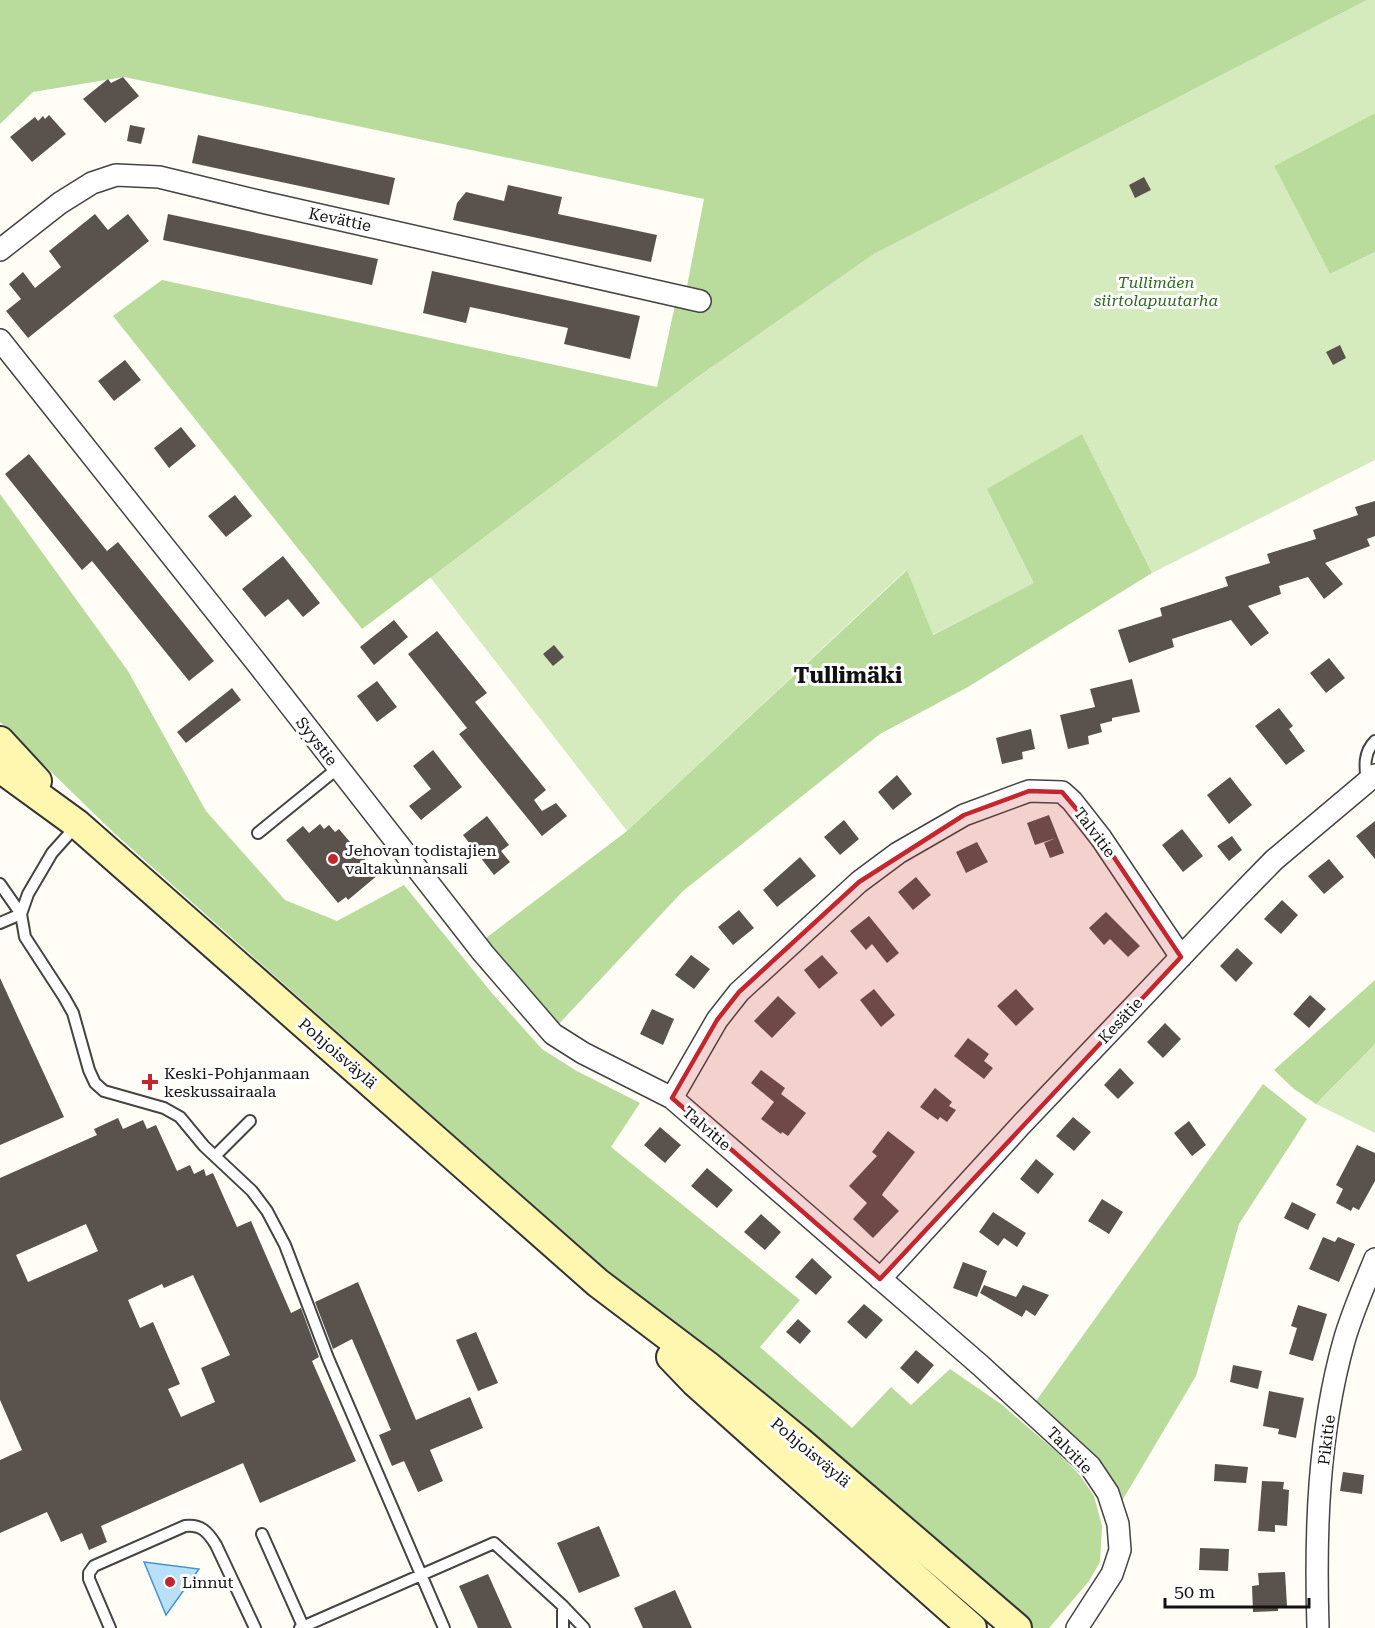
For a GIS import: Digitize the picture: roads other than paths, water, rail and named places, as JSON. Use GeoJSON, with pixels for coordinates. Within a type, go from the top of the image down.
{"type":"FeatureCollection","features":[{"type":"Feature","properties":{"kind":"main road","name":"Pohjoisväylä"},"geometry":{"type":"LineString","coordinates":[[0,741],[77,824]]}},
{"type":"Feature","properties":{"kind":"main road","name":"Pohjoisväylä"},"geometry":{"type":"LineString","coordinates":[[0,768],[77,824],[598,1283],[695,1382],[972,1628]]}},
{"type":"Feature","properties":{"kind":"main road","name":"Pohjoisväylä"},"geometry":{"type":"LineString","coordinates":[[598,1283],[709,1367],[798,1440],[1017,1628]]}},
{"type":"Feature","properties":{"kind":"street","name":"Kevättie"},"geometry":{"type":"LineString","coordinates":[[0,250],[60,203],[92,183],[116,176],[159,177],[700,301]]}},
{"type":"Feature","properties":{"kind":"street","name":"Syystie"},"geometry":{"type":"LineString","coordinates":[[0,340],[483,953],[553,1034],[583,1053],[672,1098]]}},
{"type":"Feature","properties":{"kind":"street","name":"Kesätie"},"geometry":{"type":"LineString","coordinates":[[880,1279],[1020,1126],[1274,860],[1371,779]]}},
{"type":"Feature","properties":{"kind":"street","name":"Talvitie"},"geometry":{"type":"LineString","coordinates":[[1077,1628],[1112,1574],[1120,1550],[1118,1524],[1108,1493],[1090,1467],[1052,1430],[672,1098],[717,1020],[739,992],[859,882],[898,853],[964,815],[1029,791],[1062,792],[1072,801],[1101,838],[1181,957]]}},
{"type":"Feature","properties":{"kind":"street","name":"Pikitie"},"geometry":{"type":"LineString","coordinates":[[1318,1628],[1316,1528],[1332,1396],[1344,1341],[1375,1259]]}},
{"type":"Feature","properties":{"kind":"lane"},"geometry":{"type":"LineString","coordinates":[[1371,779],[1365,761],[1375,741]]}},
{"type":"Feature","properties":{"kind":"lane"},"geometry":{"type":"LineString","coordinates":[[258,833],[338,768]]}},
{"type":"Feature","properties":{"kind":"lane"},"geometry":{"type":"LineString","coordinates":[[0,923],[21,914],[28,894],[52,853],[77,824]]}},
{"type":"Feature","properties":{"kind":"lane"},"geometry":{"type":"LineString","coordinates":[[0,884],[21,914],[25,938],[72,1013],[95,1083],[104,1091],[156,1105],[180,1116],[215,1156],[257,1197],[267,1211],[285,1245],[328,1358],[444,1628]]}},
{"type":"Feature","properties":{"kind":"lane"},"geometry":{"type":"LineString","coordinates":[[215,1156],[250,1121]]}},
{"type":"Feature","properties":{"kind":"lane"},"geometry":{"type":"LineString","coordinates":[[110,1628],[89,1579],[89,1573],[94,1566],[175,1530],[194,1525],[209,1534],[216,1545],[255,1628]]}},
{"type":"Feature","properties":{"kind":"lane"},"geometry":{"type":"LineString","coordinates":[[262,1534],[302,1627],[494,1543],[584,1628]]}},
{"type":"Feature","properties":{"kind":"lane"},"geometry":{"type":"LineString","coordinates":[[562,1628],[563,1606]]}},
{"type":"Feature","properties":{"kind":"water"},"geometry":{"type":"Polygon","coordinates":[[[144,1562],[199,1569],[166,1615],[144,1562]]]}},
{"type":"Feature","properties":{"kind":"place","name":"Jehovan todistajien valtakunnansali"},"geometry":{"type":"Point","coordinates":[333,859]}},
{"type":"Feature","properties":{"kind":"place","name":"Keski-Pohjanmaan keskussairaala"},"geometry":{"type":"Point","coordinates":[150,1082]}},
{"type":"Feature","properties":{"kind":"place","name":"Linnut"},"geometry":{"type":"Point","coordinates":[170,1582]}},
{"type":"Feature","properties":{"kind":"district","name":"Tullimäki"},"geometry":{"type":"Point","coordinates":[848,675]}},
{"type":"Feature","properties":{"kind":"park label","name":"Tullimäen siirtolapuutarha"},"geometry":{"type":"Point","coordinates":[1156,291]}}]}
